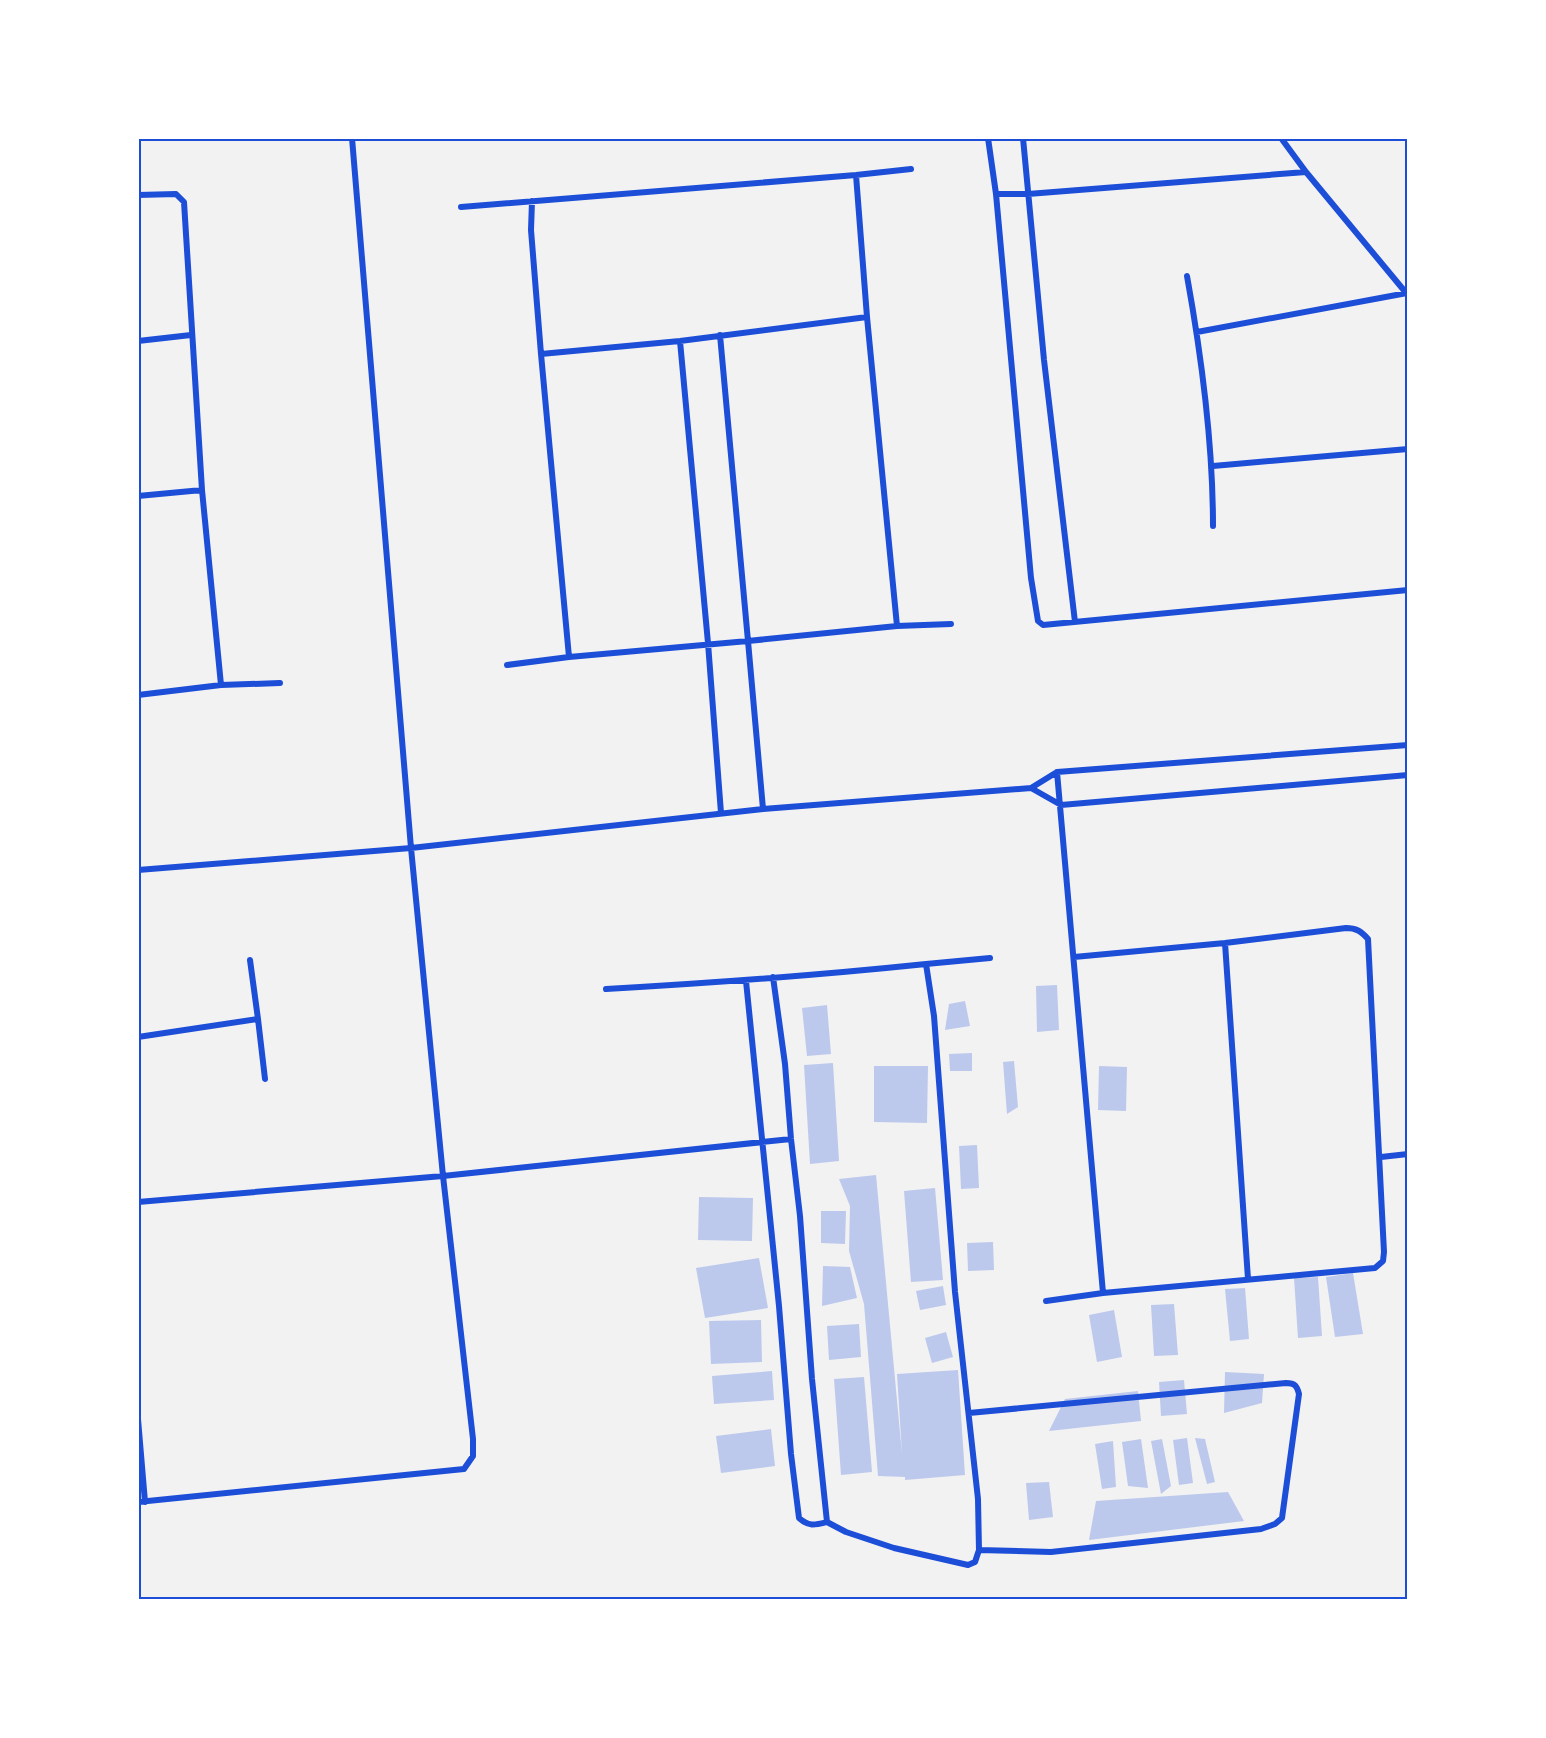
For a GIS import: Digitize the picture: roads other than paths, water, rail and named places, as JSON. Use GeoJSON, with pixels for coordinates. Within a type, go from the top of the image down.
{"type":"FeatureCollection","features":[{"type":"Feature","properties":{"kind":"street"},"geometry":{"type":"LineString","coordinates":[[138,1419],[141,1502],[464,1469],[473,1456],[411,848],[352,138]]}},
{"type":"Feature","properties":{"kind":"street"},"geometry":{"type":"LineString","coordinates":[[988,138],[996,194],[1031,578],[1038,621],[1043,625],[1408,590]]}},
{"type":"Feature","properties":{"kind":"street"},"geometry":{"type":"LineString","coordinates":[[1023,138],[1044,360],[1075,622]]}},
{"type":"Feature","properties":{"kind":"street"},"geometry":{"type":"LineString","coordinates":[[1197,332],[1407,294],[1306,172],[1281,138]]}},
{"type":"Feature","properties":{"kind":"street"},"geometry":{"type":"LineString","coordinates":[[461,207],[856,176],[910,169]]}},
{"type":"Feature","properties":{"kind":"street"},"geometry":{"type":"LineString","coordinates":[[996,194],[1028,194],[1306,172]]}},
{"type":"Feature","properties":{"kind":"street"},"geometry":{"type":"LineString","coordinates":[[856,176],[867,317],[897,626]]}},
{"type":"Feature","properties":{"kind":"street"},"geometry":{"type":"LineString","coordinates":[[138,195],[176,194],[184,202],[202,490],[221,685]]}},
{"type":"Feature","properties":{"kind":"street"},"geometry":{"type":"LineString","coordinates":[[532,201],[531,230],[541,354],[569,657]]}},
{"type":"Feature","properties":{"kind":"street"},"geometry":{"type":"LineString","coordinates":[[1186,276],[1197,332],[1213,466],[1214,526]]}},
{"type":"Feature","properties":{"kind":"street"},"geometry":{"type":"LineString","coordinates":[[541,354],[680,341],[867,317]]}},
{"type":"Feature","properties":{"kind":"street"},"geometry":{"type":"LineString","coordinates":[[138,341],[191,336]]}},
{"type":"Feature","properties":{"kind":"street"},"geometry":{"type":"LineString","coordinates":[[720,336],[763,809]]}},
{"type":"Feature","properties":{"kind":"street"},"geometry":{"type":"LineString","coordinates":[[680,341],[721,813]]}},
{"type":"Feature","properties":{"kind":"street"},"geometry":{"type":"LineString","coordinates":[[1213,466],[1408,449]]}},
{"type":"Feature","properties":{"kind":"street"},"geometry":{"type":"LineString","coordinates":[[138,496],[202,490]]}},
{"type":"Feature","properties":{"kind":"street"},"geometry":{"type":"LineString","coordinates":[[507,665],[708,643],[897,626],[951,624]]}},
{"type":"Feature","properties":{"kind":"street"},"geometry":{"type":"LineString","coordinates":[[138,695],[221,685],[280,683]]}},
{"type":"Feature","properties":{"kind":"street"},"geometry":{"type":"LineString","coordinates":[[138,870],[411,848],[763,809],[1031,788],[1057,772],[1408,745]]}},
{"type":"Feature","properties":{"kind":"street"},"geometry":{"type":"LineString","coordinates":[[1057,772],[1062,805],[1103,1293]]}},
{"type":"Feature","properties":{"kind":"street"},"geometry":{"type":"LineString","coordinates":[[1031,788],[1062,805],[1408,775]]}},
{"type":"Feature","properties":{"kind":"street"},"geometry":{"type":"LineString","coordinates":[[1046,1301],[1103,1293],[1375,1268],[1383,1261],[1384,1252],[1381,1157],[1368,939],[1354,928],[1346,927],[1225,943],[1074,957]]}},
{"type":"Feature","properties":{"kind":"street"},"geometry":{"type":"LineString","coordinates":[[1225,943],[1248,1279]]}},
{"type":"Feature","properties":{"kind":"street"},"geometry":{"type":"LineString","coordinates":[[606,989],[746,981],[990,958]]}},
{"type":"Feature","properties":{"kind":"street"},"geometry":{"type":"LineString","coordinates":[[250,960],[265,1078]]}},
{"type":"Feature","properties":{"kind":"street"},"geometry":{"type":"LineString","coordinates":[[746,981],[799,1518],[814,1526],[827,1522],[855,1535],[894,1548],[968,1565],[975,1562],[979,1550],[978,1499],[955,1292],[934,1016],[926,964]]}},
{"type":"Feature","properties":{"kind":"street"},"geometry":{"type":"LineString","coordinates":[[773,977],[785,1064],[827,1522]]}},
{"type":"Feature","properties":{"kind":"street"},"geometry":{"type":"LineString","coordinates":[[138,1037],[258,1019]]}},
{"type":"Feature","properties":{"kind":"street"},"geometry":{"type":"LineString","coordinates":[[138,1202],[443,1176],[791,1139]]}},
{"type":"Feature","properties":{"kind":"street"},"geometry":{"type":"LineString","coordinates":[[1381,1157],[1408,1154]]}},
{"type":"Feature","properties":{"kind":"street"},"geometry":{"type":"LineString","coordinates":[[969,1413],[1286,1383],[1293,1383],[1299,1394],[1282,1518],[1275,1524],[1261,1528],[1052,1552],[979,1550]]}}]}
